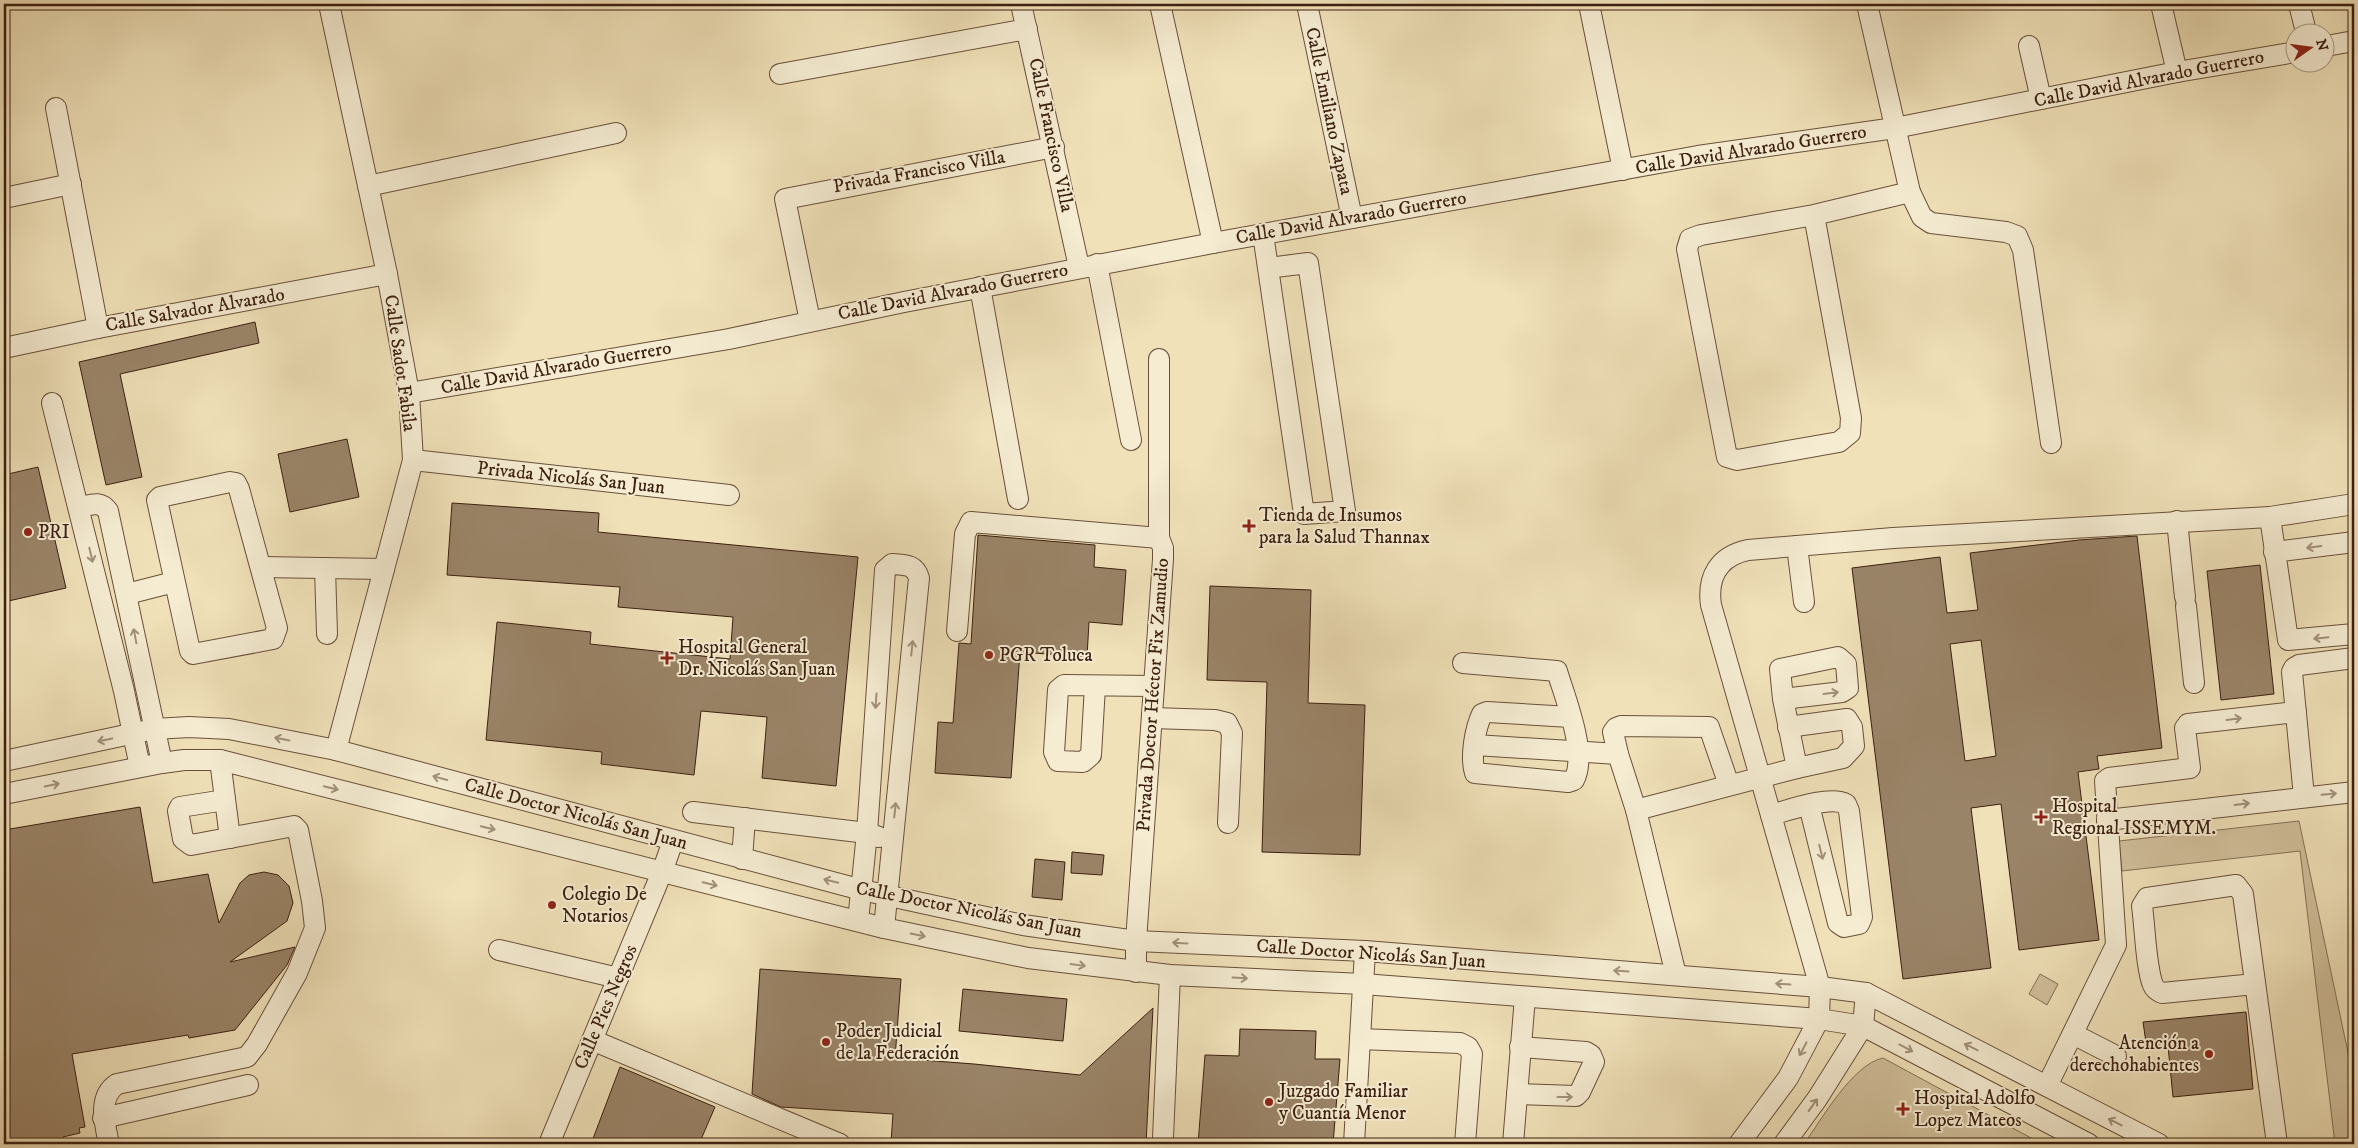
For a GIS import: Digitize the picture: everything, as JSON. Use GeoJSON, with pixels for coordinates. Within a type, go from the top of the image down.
{"type":"FeatureCollection","features":[{"type":"Feature","properties":{"kind":"street","name":"Calle Sadot Fabila"},"geometry":{"type":"LineString","coordinates":[[329,4],[387,274],[409,393],[413,460],[336,750]]}},
{"type":"Feature","properties":{"kind":"street","name":"Calle Francisco Villa"},"geometry":{"type":"LineString","coordinates":[[1021,4],[1054,148],[1088,266],[1130,440]]}},
{"type":"Feature","properties":{"kind":"street"},"geometry":{"type":"LineString","coordinates":[[1160,4],[1213,243]]}},
{"type":"Feature","properties":{"kind":"street","name":"Calle Emiliano Zapata"},"geometry":{"type":"LineString","coordinates":[[1307,4],[1352,218]]}},
{"type":"Feature","properties":{"kind":"street"},"geometry":{"type":"LineString","coordinates":[[1588,4],[1623,170]]}},
{"type":"Feature","properties":{"kind":"street"},"geometry":{"type":"LineString","coordinates":[[1867,4],[1910,192],[1922,217],[1931,223],[2006,232],[2017,236],[2023,250],[2051,443]]}},
{"type":"Feature","properties":{"kind":"street"},"geometry":{"type":"LineString","coordinates":[[2161,4],[2177,72]]}},
{"type":"Feature","properties":{"kind":"street"},"geometry":{"type":"LineString","coordinates":[[2299,4],[2304,22]]}},
{"type":"Feature","properties":{"kind":"street"},"geometry":{"type":"LineString","coordinates":[[780,74],[1027,29]]}},
{"type":"Feature","properties":{"kind":"street"},"geometry":{"type":"LineString","coordinates":[[2336,44],[2354,41]]}},
{"type":"Feature","properties":{"kind":"street"},"geometry":{"type":"LineString","coordinates":[[2029,46],[2041,99]]}},
{"type":"Feature","properties":{"kind":"street","name":"Calle David Alvarado Guerrero"},"geometry":{"type":"LineString","coordinates":[[409,393],[729,339],[980,287],[1213,243],[1698,156],[1895,128],[2177,72],[2286,54]]}},
{"type":"Feature","properties":{"kind":"street"},"geometry":{"type":"LineString","coordinates":[[56,108],[98,328]]}},
{"type":"Feature","properties":{"kind":"street"},"geometry":{"type":"LineString","coordinates":[[368,186],[616,133]]}},
{"type":"Feature","properties":{"kind":"street","name":"Privada Francisco Villa"},"geometry":{"type":"LineString","coordinates":[[810,321],[785,199],[1054,148]]}},
{"type":"Feature","properties":{"kind":"street"},"geometry":{"type":"LineString","coordinates":[[4,198],[71,184]]}},
{"type":"Feature","properties":{"kind":"street"},"geometry":{"type":"LineString","coordinates":[[1814,215],[1851,418],[1850,433],[1839,442],[1737,460],[1727,457],[1687,249],[1690,239],[1814,215],[1910,192]]}},
{"type":"Feature","properties":{"kind":"street"},"geometry":{"type":"LineString","coordinates":[[1263,234],[1304,514],[1345,511],[1308,263],[1268,268]]}},
{"type":"Feature","properties":{"kind":"street","name":"Calle Salvador Alvarado"},"geometry":{"type":"LineString","coordinates":[[4,348],[98,328],[387,274]]}},
{"type":"Feature","properties":{"kind":"street"},"geometry":{"type":"LineString","coordinates":[[980,287],[1018,499]]}},
{"type":"Feature","properties":{"kind":"street"},"geometry":{"type":"LineString","coordinates":[[1159,359],[1159,538]]}},
{"type":"Feature","properties":{"kind":"street"},"geometry":{"type":"LineString","coordinates":[[52,402],[80,507],[134,734],[140,767]]}},
{"type":"Feature","properties":{"kind":"street","name":"Privada Nicolás San Juan"},"geometry":{"type":"LineString","coordinates":[[413,460],[729,495]]}},
{"type":"Feature","properties":{"kind":"street"},"geometry":{"type":"LineString","coordinates":[[236,483],[261,566],[277,628],[273,639],[197,655],[190,651],[157,500],[160,497],[200,487],[236,483]]}},
{"type":"Feature","properties":{"kind":"street"},"geometry":{"type":"LineString","coordinates":[[80,507],[98,503],[104,505],[108,511],[162,763]]}},
{"type":"Feature","properties":{"kind":"street"},"geometry":{"type":"LineString","coordinates":[[1739,1144],[1788,1078],[1819,1019],[1820,987],[1716,625],[1709,589],[1713,575],[1722,563],[1735,553],[1797,546],[2177,521],[2270,517],[2354,504]]}},
{"type":"Feature","properties":{"kind":"street"},"geometry":{"type":"LineString","coordinates":[[2270,517],[2280,599],[2288,640],[2354,634]]}},
{"type":"Feature","properties":{"kind":"street"},"geometry":{"type":"LineString","coordinates":[[2177,521],[2194,683]]}},
{"type":"Feature","properties":{"kind":"street","name":"Privada Doctor Héctor Fix Zamudio"},"geometry":{"type":"LineString","coordinates":[[957,631],[965,534],[971,522],[1159,538],[1163,553],[1136,941],[1136,972]]}},
{"type":"Feature","properties":{"kind":"street"},"geometry":{"type":"LineString","coordinates":[[2274,552],[2354,542]]}},
{"type":"Feature","properties":{"kind":"street"},"geometry":{"type":"LineString","coordinates":[[1797,546],[1804,602]]}},
{"type":"Feature","properties":{"kind":"street"},"geometry":{"type":"LineString","coordinates":[[858,921],[867,833],[885,570],[892,564],[912,566],[920,578],[897,786],[884,928]]}},
{"type":"Feature","properties":{"kind":"street"},"geometry":{"type":"LineString","coordinates":[[261,566],[384,568]]}},
{"type":"Feature","properties":{"kind":"street"},"geometry":{"type":"LineString","coordinates":[[325,568],[327,634]]}},
{"type":"Feature","properties":{"kind":"street"},"geometry":{"type":"LineString","coordinates":[[127,594],[174,582]]}},
{"type":"Feature","properties":{"kind":"street"},"geometry":{"type":"LineString","coordinates":[[2304,797],[2292,672],[2299,665],[2354,658]]}},
{"type":"Feature","properties":{"kind":"street"},"geometry":{"type":"LineString","coordinates":[[1463,663],[1556,671],[1570,717],[1579,752],[1577,775],[1574,780],[1568,782],[1480,775],[1476,773],[1474,768],[1475,745],[1482,714],[1487,712],[1570,717]]}},
{"type":"Feature","properties":{"kind":"street"},"geometry":{"type":"LineString","coordinates":[[124,691],[145,684]]}},
{"type":"Feature","properties":{"kind":"street"},"geometry":{"type":"LineString","coordinates":[[1095,686],[1154,686]]}},
{"type":"Feature","properties":{"kind":"street"},"geometry":{"type":"LineString","coordinates":[[1783,699],[1797,768]]}},
{"type":"Feature","properties":{"kind":"street"},"geometry":{"type":"LineString","coordinates":[[2047,1086],[2116,945],[2104,786],[2109,778],[2190,768],[2185,728],[2188,724],[2296,712]]}},
{"type":"Feature","properties":{"kind":"street"},"geometry":{"type":"LineString","coordinates":[[1152,718],[1215,720],[1228,723],[1232,732],[1228,823]]}},
{"type":"Feature","properties":{"kind":"street"},"geometry":{"type":"LineString","coordinates":[[1636,810],[1847,756],[1854,746],[1852,727],[1847,719],[1841,718],[1788,726]]}},
{"type":"Feature","properties":{"kind":"street"},"geometry":{"type":"LineString","coordinates":[[1676,976],[1636,810],[1613,732],[1616,728],[1704,725],[1709,727],[1712,731],[1729,785]]}},
{"type":"Feature","properties":{"kind":"street","name":"Calle Doctor Nicolás San Juan"},"geometry":{"type":"LineString","coordinates":[[4,761],[154,729],[189,726],[229,729],[336,750],[862,890],[1023,925],[1136,941],[1365,951],[1820,987],[1866,993],[2159,1144]]}},
{"type":"Feature","properties":{"kind":"street"},"geometry":{"type":"LineString","coordinates":[[1475,745],[1618,754]]}},
{"type":"Feature","properties":{"kind":"street","name":"Calle Doctor Nicolás San Juan"},"geometry":{"type":"LineString","coordinates":[[4,794],[162,763],[184,760],[220,760],[884,928],[1028,958],[1170,975],[1363,984],[1819,1019],[1863,1026],[2065,1139],[2089,1144]]}},
{"type":"Feature","properties":{"kind":"street"},"geometry":{"type":"LineString","coordinates":[[220,760],[230,838]]}},
{"type":"Feature","properties":{"kind":"street"},"geometry":{"type":"LineString","coordinates":[[870,783],[897,786]]}},
{"type":"Feature","properties":{"kind":"street"},"geometry":{"type":"LineString","coordinates":[[2107,820],[2354,792]]}},
{"type":"Feature","properties":{"kind":"street"},"geometry":{"type":"LineString","coordinates":[[109,1144],[103,1118],[106,1094],[117,1084],[247,1056],[257,1044],[297,973],[315,928],[309,881],[298,830],[294,826],[191,845],[187,844],[183,839],[178,811],[184,805],[225,800]]}},
{"type":"Feature","properties":{"kind":"street"},"geometry":{"type":"LineString","coordinates":[[1771,815],[1809,805],[1834,800],[1846,804],[1849,811],[1862,917],[1858,924],[1844,928],[1838,923],[1809,805]]}},
{"type":"Feature","properties":{"kind":"street"},"geometry":{"type":"LineString","coordinates":[[693,812],[867,833],[892,842]]}},
{"type":"Feature","properties":{"kind":"street"},"geometry":{"type":"LineString","coordinates":[[742,858],[745,818]]}},
{"type":"Feature","properties":{"kind":"street","name":"Calle Pies Negros"},"geometry":{"type":"LineString","coordinates":[[549,1144],[662,872],[673,841]]}},
{"type":"Feature","properties":{"kind":"street"},"geometry":{"type":"LineString","coordinates":[[2255,984],[2162,993],[2156,990],[2153,985],[2146,940],[2143,901],[2147,898],[2236,885],[2240,888],[2243,894],[2255,984],[2276,1144]]}},
{"type":"Feature","properties":{"kind":"street"},"geometry":{"type":"LineString","coordinates":[[499,950],[618,978]]}},
{"type":"Feature","properties":{"kind":"street"},"geometry":{"type":"LineString","coordinates":[[1354,1144],[1365,951]]}},
{"type":"Feature","properties":{"kind":"street"},"geometry":{"type":"LineString","coordinates":[[1163,1138],[1170,975]]}},
{"type":"Feature","properties":{"kind":"street"},"geometry":{"type":"LineString","coordinates":[[1784,1144],[1817,1099],[1863,1026],[1866,993]]}},
{"type":"Feature","properties":{"kind":"street"},"geometry":{"type":"LineString","coordinates":[[1513,1144],[1525,997]]}},
{"type":"Feature","properties":{"kind":"street"},"geometry":{"type":"LineString","coordinates":[[2073,1034],[2116,1056]]}},
{"type":"Feature","properties":{"kind":"street"},"geometry":{"type":"LineString","coordinates":[[1360,1039],[1460,1043],[1468,1047],[1472,1054],[1464,1144]]}},
{"type":"Feature","properties":{"kind":"street"},"geometry":{"type":"LineString","coordinates":[[592,1040],[840,1144]]}},
{"type":"Feature","properties":{"kind":"street"},"geometry":{"type":"LineString","coordinates":[[1517,1094],[1576,1096],[1580,1092],[1594,1062],[1591,1055],[1586,1052],[1520,1047]]}},
{"type":"Feature","properties":{"kind":"street"},"geometry":{"type":"LineString","coordinates":[[103,1118],[248,1085]]}},
{"type":"Feature","properties":{"kind":"shaded area"},"geometry":{"type":"Polygon","coordinates":[[[2299,821],[2354,1081],[2354,1144],[2335,1144],[2300,851],[2122,871],[2119,841],[2299,821]]]}},
{"type":"Feature","properties":{"kind":"shaded area"},"geometry":{"type":"Polygon","coordinates":[[[2040,974],[2058,984],[2047,1005],[2029,994],[2040,974]]]}},
{"type":"Feature","properties":{"kind":"shaded area","name":"Hospital Adolfo Lopez Mateos"},"geometry":{"type":"Polygon","coordinates":[[[1883,1058],[2033,1139],[2034,1144],[1804,1144],[1849,1082],[1872,1062],[1883,1058]]]}},
{"type":"Feature","properties":{"kind":"building"},"geometry":{"type":"Polygon","coordinates":[[[255,322],[259,343],[120,374],[142,477],[106,485],[79,362],[255,322]]]}},
{"type":"Feature","properties":{"kind":"building"},"geometry":{"type":"Polygon","coordinates":[[[347,439],[359,497],[290,512],[278,454],[347,439]]]}},
{"type":"Feature","properties":{"kind":"building","name":"PRI"},"geometry":{"type":"Polygon","coordinates":[[[38,467],[66,588],[4,602],[4,475],[38,467]]]}},
{"type":"Feature","properties":{"kind":"building"},"geometry":{"type":"Polygon","coordinates":[[[452,503],[599,513],[598,532],[858,557],[836,786],[762,778],[767,717],[701,711],[694,775],[601,764],[602,752],[486,740],[497,622],[591,632],[590,644],[730,659],[733,617],[618,607],[620,587],[447,575],[452,503]]]}},
{"type":"Feature","properties":{"kind":"building","name":"PGR Toluca"},"geometry":{"type":"Polygon","coordinates":[[[978,535],[1095,545],[1094,567],[1126,570],[1122,625],[1089,622],[1087,657],[1020,652],[1011,778],[935,773],[938,722],[953,723],[959,643],[971,644],[978,535]]]}},
{"type":"Feature","properties":{"kind":"building"},"geometry":{"type":"Polygon","coordinates":[[[2137,536],[2162,748],[2097,756],[2099,769],[2078,772],[2099,940],[2019,950],[2001,804],[1971,808],[1991,968],[1903,979],[1852,568],[1940,557],[1947,613],[1978,610],[1970,553],[2079,540],[2137,536]],[[1981,640],[1950,644],[1965,761],[1996,756],[1981,640]]]}},
{"type":"Feature","properties":{"kind":"building"},"geometry":{"type":"Polygon","coordinates":[[[2260,565],[2274,694],[2221,700],[2207,571],[2260,565]]]}},
{"type":"Feature","properties":{"kind":"building"},"geometry":{"type":"Polygon","coordinates":[[[1210,586],[1311,590],[1308,703],[1365,705],[1360,855],[1262,852],[1267,682],[1207,680],[1210,586]]]}},
{"type":"Feature","properties":{"kind":"building"},"geometry":{"type":"Polygon","coordinates":[[[140,807],[153,883],[208,874],[219,923],[240,883],[249,875],[264,872],[278,875],[289,886],[293,903],[287,921],[230,962],[295,947],[287,965],[235,1030],[189,1038],[188,1035],[72,1054],[85,1127],[79,1128],[80,1133],[63,1137],[65,1144],[4,1144],[4,830],[140,807]]]}},
{"type":"Feature","properties":{"kind":"building"},"geometry":{"type":"Polygon","coordinates":[[[1072,852],[1104,855],[1102,875],[1071,873],[1072,852]]]}},
{"type":"Feature","properties":{"kind":"building"},"geometry":{"type":"Polygon","coordinates":[[[1035,859],[1065,862],[1062,900],[1032,897],[1035,859]]]}},
{"type":"Feature","properties":{"kind":"building"},"geometry":{"type":"Polygon","coordinates":[[[760,969],[901,979],[895,1058],[1080,1075],[1153,1008],[1146,1144],[891,1142],[893,1114],[781,1107],[752,1094],[760,969]]]}},
{"type":"Feature","properties":{"kind":"building","name":"Poder Judicial de la Federación"},"geometry":{"type":"Polygon","coordinates":[[[963,989],[1067,999],[1063,1041],[959,1031],[963,989]]]}},
{"type":"Feature","properties":{"kind":"building","name":"Atención a derechohabientes"},"geometry":{"type":"Polygon","coordinates":[[[2246,1012],[2253,1089],[2173,1097],[2168,1046],[2147,1049],[2143,1022],[2246,1012]]]}},
{"type":"Feature","properties":{"kind":"building","name":"Juzgado Familiar y Cuantía Menor"},"geometry":{"type":"Polygon","coordinates":[[[1240,1029],[1316,1031],[1315,1059],[1340,1059],[1333,1144],[1198,1144],[1205,1055],[1239,1056],[1240,1029]]]}},
{"type":"Feature","properties":{"kind":"building"},"geometry":{"type":"Polygon","coordinates":[[[620,1067],[715,1107],[699,1144],[591,1144],[620,1067]]]}},
{"type":"Feature","properties":{"kind":"place","name":"Tienda de Insumos para la Salud Thannax"},"geometry":{"type":"Point","coordinates":[1249,526]}},
{"type":"Feature","properties":{"kind":"place","name":"PRI"},"geometry":{"type":"Point","coordinates":[28,532]}},
{"type":"Feature","properties":{"kind":"place","name":"PGR Toluca"},"geometry":{"type":"Point","coordinates":[989,655]}},
{"type":"Feature","properties":{"kind":"place","name":"Hospital General Dr. Nicolás San Juan"},"geometry":{"type":"Point","coordinates":[667,658]}},
{"type":"Feature","properties":{"kind":"place","name":"Hospital Regional ISSEMYM."},"geometry":{"type":"Point","coordinates":[2041,817]}},
{"type":"Feature","properties":{"kind":"place","name":"Colegio De Notarios"},"geometry":{"type":"Point","coordinates":[552,905]}},
{"type":"Feature","properties":{"kind":"place","name":"Poder Judicial de la Federación"},"geometry":{"type":"Point","coordinates":[826,1042]}},
{"type":"Feature","properties":{"kind":"place","name":"Atención a derechohabientes"},"geometry":{"type":"Point","coordinates":[2209,1054]}},
{"type":"Feature","properties":{"kind":"place","name":"Juzgado Familiar y Cuantía Menor"},"geometry":{"type":"Point","coordinates":[1269,1102]}},
{"type":"Feature","properties":{"kind":"place","name":"Hospital Adolfo Lopez Mateos"},"geometry":{"type":"Point","coordinates":[1903,1109]}}]}
